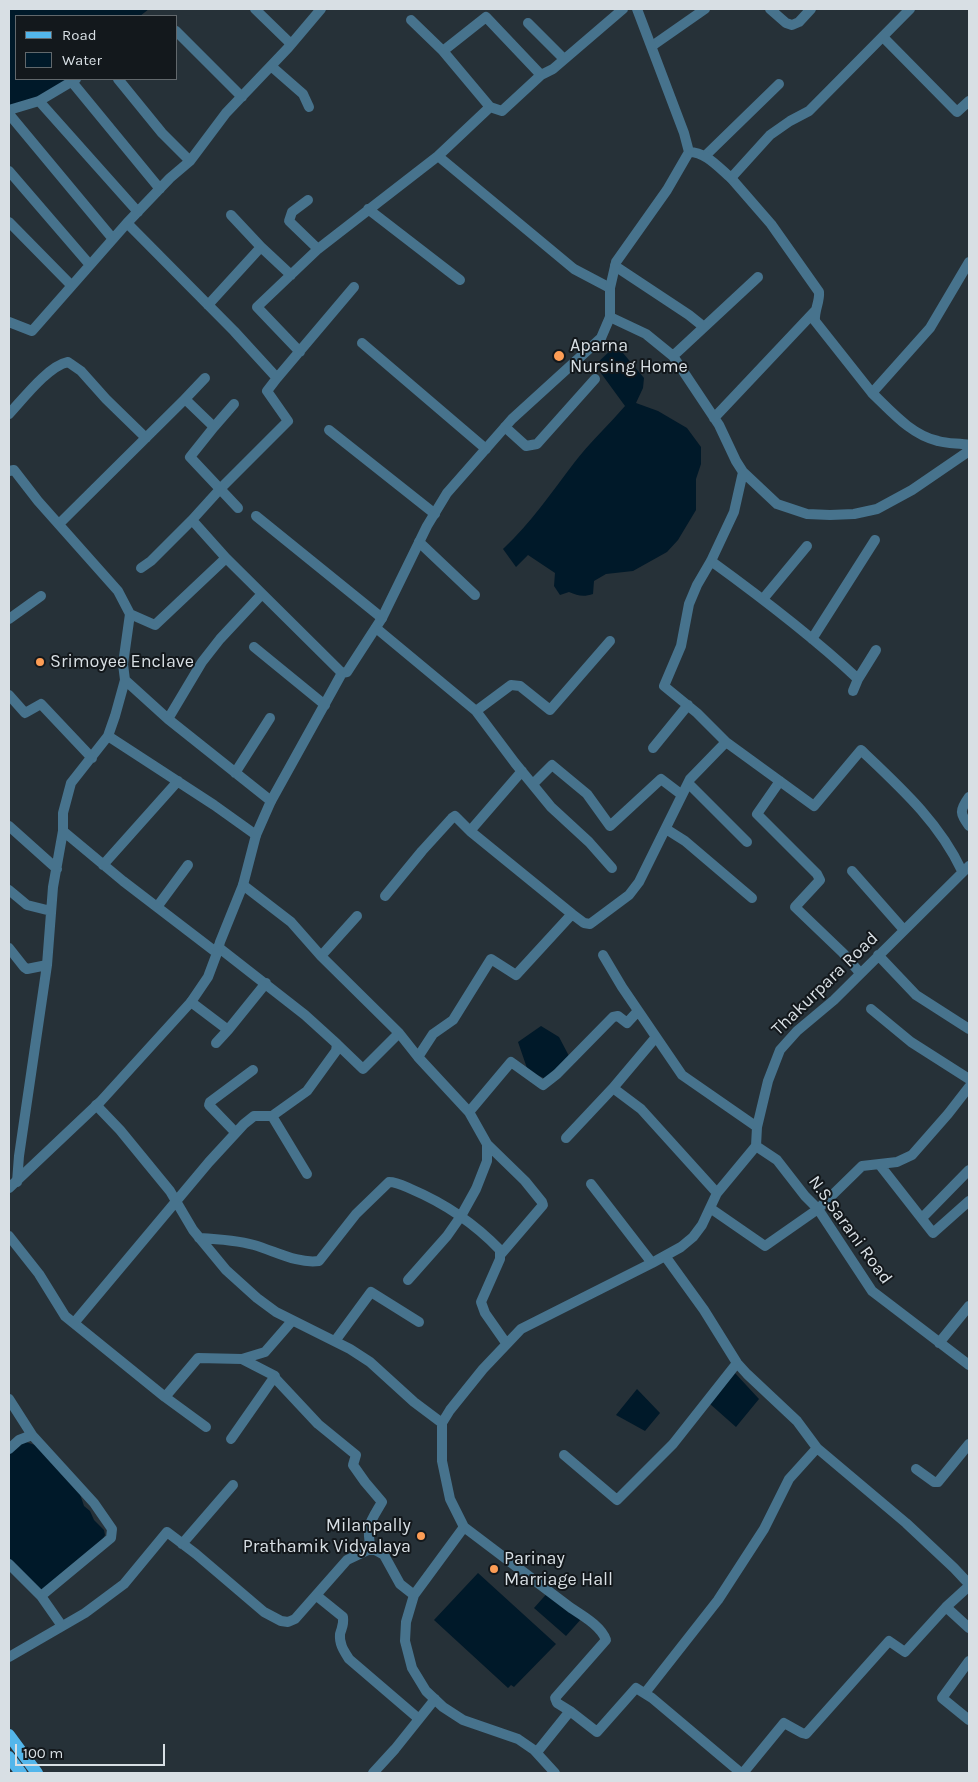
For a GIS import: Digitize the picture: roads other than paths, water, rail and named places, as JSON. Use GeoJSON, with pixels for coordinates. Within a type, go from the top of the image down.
{"type":"FeatureCollection","features":[{"type":"Feature","properties":{"kind":"main road"},"geometry":{"type":"LineString","coordinates":[[9,1735],[37,1773]]}},
{"type":"Feature","properties":{"kind":"main road"},"geometry":{"type":"LineString","coordinates":[[9,1756],[21,1773]]}},
{"type":"Feature","properties":{"kind":"street"},"geometry":{"type":"LineString","coordinates":[[255,9],[292,44]]}},
{"type":"Feature","properties":{"kind":"street"},"geometry":{"type":"LineString","coordinates":[[9,322],[32,330],[127,223],[160,188],[190,162],[226,113],[292,44],[321,9]]}},
{"type":"Feature","properties":{"kind":"street"},"geometry":{"type":"LineString","coordinates":[[411,20],[443,51],[490,107],[502,111],[541,75],[553,68],[623,9]]}},
{"type":"Feature","properties":{"kind":"street"},"geometry":{"type":"LineString","coordinates":[[13,1185],[96,1105],[191,1002],[208,977],[243,885],[256,835],[271,801],[342,673],[346,672],[382,618],[435,514],[448,493],[505,427],[543,389],[580,359],[601,338],[610,317],[610,288],[616,262],[667,190],[689,152],[637,9]]}},
{"type":"Feature","properties":{"kind":"street"},"geometry":{"type":"LineString","coordinates":[[652,46],[705,9]]}},
{"type":"Feature","properties":{"kind":"street"},"geometry":{"type":"LineString","coordinates":[[770,9],[786,23],[792,25],[799,22],[811,9]]}},
{"type":"Feature","properties":{"kind":"street"},"geometry":{"type":"LineString","coordinates":[[731,178],[770,135],[790,120],[809,111],[910,9]]}},
{"type":"Feature","properties":{"kind":"street"},"geometry":{"type":"LineString","coordinates":[[443,51],[486,17],[541,75]]}},
{"type":"Feature","properties":{"kind":"street"},"geometry":{"type":"LineString","coordinates":[[528,23],[564,59]]}},
{"type":"Feature","properties":{"kind":"street"},"geometry":{"type":"LineString","coordinates":[[178,33],[242,97]]}},
{"type":"Feature","properties":{"kind":"street"},"geometry":{"type":"LineString","coordinates":[[883,37],[957,112],[969,101]]}},
{"type":"Feature","properties":{"kind":"street"},"geometry":{"type":"LineString","coordinates":[[270,66],[303,94],[309,106]]}},
{"type":"Feature","properties":{"kind":"street"},"geometry":{"type":"LineString","coordinates":[[9,110],[40,101],[74,80],[160,188]]}},
{"type":"Feature","properties":{"kind":"street"},"geometry":{"type":"LineString","coordinates":[[119,80],[162,133],[190,162]]}},
{"type":"Feature","properties":{"kind":"street"},"geometry":{"type":"LineString","coordinates":[[705,156],[779,84]]}},
{"type":"Feature","properties":{"kind":"street"},"geometry":{"type":"LineString","coordinates":[[40,101],[138,212]]}},
{"type":"Feature","properties":{"kind":"street"},"geometry":{"type":"LineString","coordinates":[[300,352],[257,307],[318,249],[438,156],[490,107]]}},
{"type":"Feature","properties":{"kind":"street"},"geometry":{"type":"LineString","coordinates":[[9,114],[112,239]]}},
{"type":"Feature","properties":{"kind":"street"},"geometry":{"type":"LineString","coordinates":[[689,152],[698,152],[705,156],[731,178],[771,224],[819,292],[820,299],[815,311],[714,418]]}},
{"type":"Feature","properties":{"kind":"street"},"geometry":{"type":"LineString","coordinates":[[438,156],[574,269],[610,288]]}},
{"type":"Feature","properties":{"kind":"street"},"geometry":{"type":"LineString","coordinates":[[9,171],[90,264]]}},
{"type":"Feature","properties":{"kind":"street"},"geometry":{"type":"LineString","coordinates":[[308,200],[292,212],[289,221],[318,249]]}},
{"type":"Feature","properties":{"kind":"street"},"geometry":{"type":"LineString","coordinates":[[368,209],[460,280]]}},
{"type":"Feature","properties":{"kind":"street"},"geometry":{"type":"LineString","coordinates":[[231,215],[291,275]]}},
{"type":"Feature","properties":{"kind":"street"},"geometry":{"type":"LineString","coordinates":[[9,222],[71,285]]}},
{"type":"Feature","properties":{"kind":"street"},"geometry":{"type":"LineString","coordinates":[[127,223],[234,331],[276,378]]}},
{"type":"Feature","properties":{"kind":"street"},"geometry":{"type":"LineString","coordinates":[[208,305],[261,247]]}},
{"type":"Feature","properties":{"kind":"street"},"geometry":{"type":"LineString","coordinates":[[872,393],[930,328],[969,262]]}},
{"type":"Feature","properties":{"kind":"street"},"geometry":{"type":"LineString","coordinates":[[615,266],[704,327]]}},
{"type":"Feature","properties":{"kind":"street"},"geometry":{"type":"LineString","coordinates":[[673,356],[758,277]]}},
{"type":"Feature","properties":{"kind":"street"},"geometry":{"type":"LineString","coordinates":[[141,568],[151,561],[192,520],[220,488],[288,421],[267,391],[354,287]]}},
{"type":"Feature","properties":{"kind":"street"},"geometry":{"type":"LineString","coordinates":[[815,311],[815,321],[872,393],[908,426],[924,436],[938,441],[969,445]]}},
{"type":"Feature","properties":{"kind":"street"},"geometry":{"type":"LineString","coordinates":[[610,317],[646,334],[673,356],[714,418],[743,472],[777,504],[807,514],[854,514],[877,509],[897,499],[969,451]]}},
{"type":"Feature","properties":{"kind":"street"},"geometry":{"type":"LineString","coordinates":[[362,343],[486,449]]}},
{"type":"Feature","properties":{"kind":"street"},"geometry":{"type":"LineString","coordinates":[[9,414],[50,372],[62,363],[68,362],[81,371],[106,399],[146,438]]}},
{"type":"Feature","properties":{"kind":"street"},"geometry":{"type":"LineString","coordinates":[[58,524],[205,378]]}},
{"type":"Feature","properties":{"kind":"street"},"geometry":{"type":"LineString","coordinates":[[505,427],[526,446],[537,444],[595,379]]}},
{"type":"Feature","properties":{"kind":"street"},"geometry":{"type":"LineString","coordinates":[[185,399],[214,427]]}},
{"type":"Feature","properties":{"kind":"street"},"geometry":{"type":"LineString","coordinates":[[234,404],[190,457],[238,508]]}},
{"type":"Feature","properties":{"kind":"street"},"geometry":{"type":"LineString","coordinates":[[329,430],[435,514]]}},
{"type":"Feature","properties":{"kind":"street"},"geometry":{"type":"LineString","coordinates":[[9,471],[14,470],[38,502],[118,591],[130,614],[123,664],[125,680],[115,716],[108,736],[71,783],[64,813],[51,911],[47,965],[19,1156],[13,1185]]}},
{"type":"Feature","properties":{"kind":"street"},"geometry":{"type":"LineString","coordinates":[[743,472],[734,512],[689,604],[681,646],[664,686],[697,713],[726,742],[814,806],[861,750],[926,815],[966,868]]}},
{"type":"Feature","properties":{"kind":"street"},"geometry":{"type":"LineString","coordinates":[[256,516],[382,618]]}},
{"type":"Feature","properties":{"kind":"street"},"geometry":{"type":"LineString","coordinates":[[192,520],[226,558],[342,673]]}},
{"type":"Feature","properties":{"kind":"street"},"geometry":{"type":"LineString","coordinates":[[812,639],[875,540]]}},
{"type":"Feature","properties":{"kind":"street"},"geometry":{"type":"LineString","coordinates":[[420,542],[475,595]]}},
{"type":"Feature","properties":{"kind":"street"},"geometry":{"type":"LineString","coordinates":[[764,599],[807,546]]}},
{"type":"Feature","properties":{"kind":"street"},"geometry":{"type":"LineString","coordinates":[[130,614],[155,625],[226,558]]}},
{"type":"Feature","properties":{"kind":"street"},"geometry":{"type":"LineString","coordinates":[[711,562],[764,599],[858,679]]}},
{"type":"Feature","properties":{"kind":"street"},"geometry":{"type":"LineString","coordinates":[[168,719],[202,662],[220,639],[262,594]]}},
{"type":"Feature","properties":{"kind":"street"},"geometry":{"type":"LineString","coordinates":[[9,619],[41,596]]}},
{"type":"Feature","properties":{"kind":"street"},"geometry":{"type":"LineString","coordinates":[[376,628],[476,711],[551,807],[590,842],[612,868]]}},
{"type":"Feature","properties":{"kind":"street"},"geometry":{"type":"LineString","coordinates":[[476,711],[515,684],[550,710],[610,641]]}},
{"type":"Feature","properties":{"kind":"street"},"geometry":{"type":"LineString","coordinates":[[254,648],[325,705]]}},
{"type":"Feature","properties":{"kind":"street"},"geometry":{"type":"LineString","coordinates":[[853,691],[858,679],[876,650]]}},
{"type":"Feature","properties":{"kind":"street"},"geometry":{"type":"LineString","coordinates":[[125,680],[168,719],[271,801]]}},
{"type":"Feature","properties":{"kind":"street"},"geometry":{"type":"LineString","coordinates":[[9,695],[25,713],[41,704],[92,758]]}},
{"type":"Feature","properties":{"kind":"street"},"geometry":{"type":"LineString","coordinates":[[653,748],[688,705]]}},
{"type":"Feature","properties":{"kind":"street"},"geometry":{"type":"LineString","coordinates":[[235,773],[270,718]]}},
{"type":"Feature","properties":{"kind":"street"},"geometry":{"type":"LineString","coordinates":[[108,736],[178,781],[256,835]]}},
{"type":"Feature","properties":{"kind":"street"},"geometry":{"type":"LineString","coordinates":[[385,896],[431,839],[455,816],[470,831],[572,914],[584,923],[590,924],[629,895],[646,870],[688,783],[726,742]]}},
{"type":"Feature","properties":{"kind":"street"},"geometry":{"type":"LineString","coordinates":[[533,784],[552,765],[586,794],[610,826],[661,779],[682,795]]}},
{"type":"Feature","properties":{"kind":"street"},"geometry":{"type":"LineString","coordinates":[[470,831],[522,771]]}},
{"type":"Feature","properties":{"kind":"street"},"geometry":{"type":"LineString","coordinates":[[103,864],[178,781]]}},
{"type":"Feature","properties":{"kind":"street"},"geometry":{"type":"LineString","coordinates":[[780,781],[757,814],[817,874],[820,880],[795,907],[843,953],[860,973]]}},
{"type":"Feature","properties":{"kind":"street"},"geometry":{"type":"LineString","coordinates":[[688,783],[747,842]]}},
{"type":"Feature","properties":{"kind":"street"},"geometry":{"type":"LineString","coordinates":[[969,797],[962,808],[962,815],[969,826]]}},
{"type":"Feature","properties":{"kind":"street"},"geometry":{"type":"LineString","coordinates":[[9,826],[56,869]]}},
{"type":"Feature","properties":{"kind":"street"},"geometry":{"type":"LineString","coordinates":[[666,829],[685,842],[752,898]]}},
{"type":"Feature","properties":{"kind":"street"},"geometry":{"type":"LineString","coordinates":[[63,831],[157,907],[266,983],[305,1015],[363,1069],[399,1033]]}},
{"type":"Feature","properties":{"kind":"street"},"geometry":{"type":"LineString","coordinates":[[157,907],[188,865]]}},
{"type":"Feature","properties":{"kind":"street","name":"Thakurpara Road"},"geometry":{"type":"LineString","coordinates":[[756,1146],[757,1127],[768,1081],[780,1050],[797,1031],[834,1000],[966,868]]}},
{"type":"Feature","properties":{"kind":"street"},"geometry":{"type":"LineString","coordinates":[[852,871],[904,930]]}},
{"type":"Feature","properties":{"kind":"street"},"geometry":{"type":"LineString","coordinates":[[243,885],[291,922],[321,956],[399,1033],[418,1057],[469,1112],[487,1144],[525,1181],[542,1202],[543,1205],[500,1254],[481,1302],[485,1313],[506,1343]]}},
{"type":"Feature","properties":{"kind":"street"},"geometry":{"type":"LineString","coordinates":[[9,890],[27,905],[51,911]]}},
{"type":"Feature","properties":{"kind":"street"},"geometry":{"type":"LineString","coordinates":[[418,1057],[433,1034],[453,1020],[491,959],[516,975],[572,914]]}},
{"type":"Feature","properties":{"kind":"street"},"geometry":{"type":"LineString","coordinates":[[321,956],[357,916]]}},
{"type":"Feature","properties":{"kind":"street"},"geometry":{"type":"LineString","coordinates":[[9,948],[27,969],[47,965]]}},
{"type":"Feature","properties":{"kind":"street"},"geometry":{"type":"LineString","coordinates":[[603,955],[682,1076],[757,1127]]}},
{"type":"Feature","properties":{"kind":"street"},"geometry":{"type":"LineString","coordinates":[[878,955],[916,996],[969,1029]]}},
{"type":"Feature","properties":{"kind":"street"},"geometry":{"type":"LineString","coordinates":[[216,1043],[266,983]]}},
{"type":"Feature","properties":{"kind":"street"},"geometry":{"type":"LineString","coordinates":[[191,1002],[228,1030]]}},
{"type":"Feature","properties":{"kind":"street"},"geometry":{"type":"LineString","coordinates":[[871,1009],[911,1042],[969,1080]]}},
{"type":"Feature","properties":{"kind":"street"},"geometry":{"type":"LineString","coordinates":[[469,1112],[510,1062],[543,1085],[613,1017],[618,1016],[627,1023],[638,1011]]}},
{"type":"Feature","properties":{"kind":"street"},"geometry":{"type":"LineString","coordinates":[[566,1138],[613,1088],[656,1037]]}},
{"type":"Feature","properties":{"kind":"street"},"geometry":{"type":"LineString","coordinates":[[74,1323],[209,1162],[236,1133],[254,1116],[272,1116],[306,1091],[336,1051],[337,1044]]}},
{"type":"Feature","properties":{"kind":"street"},"geometry":{"type":"LineString","coordinates":[[236,1133],[209,1105],[210,1102],[253,1070]]}},
{"type":"Feature","properties":{"kind":"street"},"geometry":{"type":"LineString","coordinates":[[710,1208],[766,1246],[818,1209],[862,1166],[897,1162],[912,1155],[969,1087]]}},
{"type":"Feature","properties":{"kind":"street"},"geometry":{"type":"LineString","coordinates":[[613,1088],[641,1109],[717,1193]]}},
{"type":"Feature","properties":{"kind":"street"},"geometry":{"type":"LineString","coordinates":[[96,1105],[138,1151],[170,1191],[199,1238],[226,1270],[257,1298],[276,1312],[326,1339],[335,1341],[370,1362],[414,1402],[442,1423]]}},
{"type":"Feature","properties":{"kind":"street"},"geometry":{"type":"LineString","coordinates":[[272,1116],[307,1174]]}},
{"type":"Feature","properties":{"kind":"street"},"geometry":{"type":"LineString","coordinates":[[408,1280],[447,1236],[461,1216],[476,1189],[487,1161],[487,1144]]}},
{"type":"Feature","properties":{"kind":"street"},"geometry":{"type":"LineString","coordinates":[[665,1256],[704,1310],[737,1363],[797,1421],[817,1448],[906,1523],[954,1568],[969,1585],[905,1652],[889,1641],[806,1734],[784,1723],[742,1773],[645,1693],[636,1688],[597,1732],[557,1703],[555,1698],[606,1640],[604,1634],[586,1617],[571,1608],[464,1527],[450,1499],[442,1461],[442,1423],[450,1410],[506,1343],[521,1328],[652,1263],[681,1247],[694,1237],[702,1225],[717,1193],[756,1146]]}},
{"type":"Feature","properties":{"kind":"street","name":"N.S.Sarani Road"},"geometry":{"type":"LineString","coordinates":[[756,1146],[777,1160],[818,1209],[872,1291],[969,1365]]}},
{"type":"Feature","properties":{"kind":"street"},"geometry":{"type":"LineString","coordinates":[[879,1164],[933,1233],[969,1201]]}},
{"type":"Feature","properties":{"kind":"street"},"geometry":{"type":"LineString","coordinates":[[922,1218],[969,1170]]}},
{"type":"Feature","properties":{"kind":"street"},"geometry":{"type":"LineString","coordinates":[[199,1238],[254,1245],[307,1262],[319,1261],[356,1214],[390,1182],[429,1197],[461,1216],[496,1246],[500,1250],[500,1254]]}},
{"type":"Feature","properties":{"kind":"street"},"geometry":{"type":"LineString","coordinates":[[591,1184],[652,1263]]}},
{"type":"Feature","properties":{"kind":"street"},"geometry":{"type":"LineString","coordinates":[[9,1236],[38,1274],[66,1316],[165,1397],[206,1427]]}},
{"type":"Feature","properties":{"kind":"street"},"geometry":{"type":"LineString","coordinates":[[335,1341],[371,1292],[419,1322]]}},
{"type":"Feature","properties":{"kind":"street"},"geometry":{"type":"LineString","coordinates":[[939,1343],[969,1306]]}},
{"type":"Feature","properties":{"kind":"street"},"geometry":{"type":"LineString","coordinates":[[165,1397],[198,1358],[242,1359],[265,1352],[292,1321]]}},
{"type":"Feature","properties":{"kind":"street"},"geometry":{"type":"LineString","coordinates":[[242,1359],[275,1376],[318,1424],[356,1455],[353,1465],[382,1502],[369,1525],[368,1533],[371,1550]]}},
{"type":"Feature","properties":{"kind":"street"},"geometry":{"type":"LineString","coordinates":[[564,1455],[617,1500],[673,1444],[737,1363]]}},
{"type":"Feature","properties":{"kind":"street"},"geometry":{"type":"LineString","coordinates":[[231,1439],[274,1377]]}},
{"type":"Feature","properties":{"kind":"street"},"geometry":{"type":"LineString","coordinates":[[9,1399],[32,1435],[94,1503],[113,1533],[111,1538],[41,1596]]}},
{"type":"Feature","properties":{"kind":"street"},"geometry":{"type":"LineString","coordinates":[[9,1449],[20,1440],[32,1435]]}},
{"type":"Feature","properties":{"kind":"street"},"geometry":{"type":"LineString","coordinates":[[916,1468],[934,1482],[938,1482],[969,1444]]}},
{"type":"Feature","properties":{"kind":"street"},"geometry":{"type":"LineString","coordinates":[[645,1693],[718,1600],[764,1529],[789,1479],[817,1448]]}},
{"type":"Feature","properties":{"kind":"street"},"geometry":{"type":"LineString","coordinates":[[182,1544],[233,1485]]}},
{"type":"Feature","properties":{"kind":"street"},"geometry":{"type":"LineString","coordinates":[[464,1527],[414,1595],[406,1622],[405,1641],[412,1668],[426,1691],[443,1707],[463,1720],[518,1739],[537,1752],[554,1773]]}},
{"type":"Feature","properties":{"kind":"street"},"geometry":{"type":"LineString","coordinates":[[9,1657],[85,1613],[124,1584],[167,1532],[264,1612],[281,1621],[288,1622],[296,1619],[347,1560],[368,1550],[376,1550],[384,1555],[400,1584],[414,1595]]}},
{"type":"Feature","properties":{"kind":"street"},"geometry":{"type":"LineString","coordinates":[[9,1564],[41,1596],[62,1626]]}},
{"type":"Feature","properties":{"kind":"street"},"geometry":{"type":"LineString","coordinates":[[317,1596],[343,1617],[344,1625],[340,1635],[341,1647],[349,1659],[419,1719]]}},
{"type":"Feature","properties":{"kind":"street"},"geometry":{"type":"LineString","coordinates":[[946,1607],[969,1628]]}},
{"type":"Feature","properties":{"kind":"street"},"geometry":{"type":"LineString","coordinates":[[969,1661],[942,1698],[969,1720]]}},
{"type":"Feature","properties":{"kind":"street"},"geometry":{"type":"LineString","coordinates":[[373,1773],[395,1750],[435,1699]]}},
{"type":"Feature","properties":{"kind":"street"},"geometry":{"type":"LineString","coordinates":[[537,1752],[570,1711]]}},
{"type":"Feature","properties":{"kind":"water"},"geometry":{"type":"Polygon","coordinates":[[[9,9],[149,9],[141,15],[15,15],[15,80],[70,80],[9,113],[9,9]]]}},
{"type":"Feature","properties":{"kind":"water"},"geometry":{"type":"Polygon","coordinates":[[[612,349],[623,353],[644,378],[643,388],[636,403],[658,411],[687,428],[701,447],[701,464],[696,479],[696,510],[678,540],[667,552],[633,571],[606,574],[594,581],[593,594],[581,596],[569,592],[560,595],[554,586],[555,573],[528,555],[516,567],[503,549],[532,518],[586,448],[625,406],[595,365],[612,349]]]}},
{"type":"Feature","properties":{"kind":"water"},"geometry":{"type":"Polygon","coordinates":[[[541,1026],[559,1037],[569,1056],[546,1079],[528,1071],[518,1042],[541,1026]]]}},
{"type":"Feature","properties":{"kind":"water"},"geometry":{"type":"Polygon","coordinates":[[[735,1373],[759,1399],[736,1427],[710,1404],[735,1373]]]}},
{"type":"Feature","properties":{"kind":"water"},"geometry":{"type":"Polygon","coordinates":[[[637,1389],[660,1413],[645,1431],[616,1415],[637,1389]]]}},
{"type":"Feature","properties":{"kind":"water"},"geometry":{"type":"Polygon","coordinates":[[[26,1442],[38,1446],[80,1494],[84,1506],[104,1530],[105,1535],[103,1539],[41,1593],[9,1565],[9,1452],[18,1444],[26,1442]]]}},
{"type":"Feature","properties":{"kind":"water"},"geometry":{"type":"Polygon","coordinates":[[[478,1573],[556,1644],[514,1687],[511,1685],[508,1688],[434,1620],[478,1573]]]}},
{"type":"Feature","properties":{"kind":"water"},"geometry":{"type":"Polygon","coordinates":[[[550,1590],[582,1618],[566,1636],[534,1608],[550,1590]]]}},
{"type":"Feature","properties":{"kind":"place","name":"Aparna Nursing Home"},"geometry":{"type":"Point","coordinates":[559,356]}},
{"type":"Feature","properties":{"kind":"place","name":"Srimoyee Enclave"},"geometry":{"type":"Point","coordinates":[40,662]}},
{"type":"Feature","properties":{"kind":"place","name":"Milanpally Prathamik Vidyalaya"},"geometry":{"type":"Point","coordinates":[421,1536]}},
{"type":"Feature","properties":{"kind":"place","name":"Parinay Marriage Hall"},"geometry":{"type":"Point","coordinates":[494,1569]}}]}
